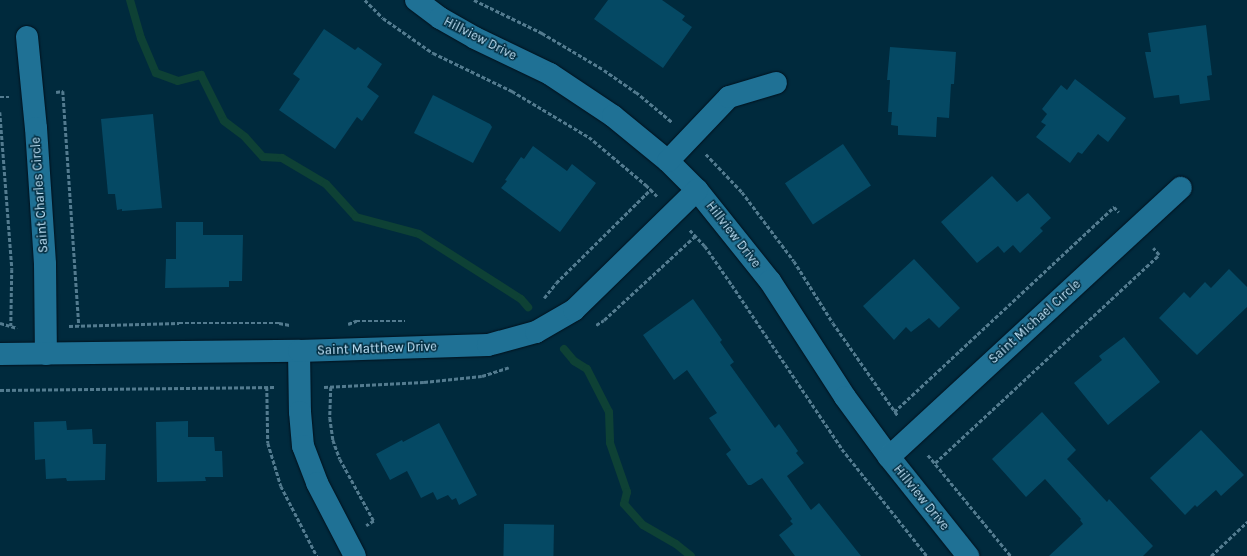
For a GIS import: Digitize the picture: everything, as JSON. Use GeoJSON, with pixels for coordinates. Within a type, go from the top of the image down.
{"type":"FeatureCollection","features":[{"type":"Feature","properties":{"kind":"street","name":"Hillview Drive"},"geometry":{"type":"LineString","coordinates":[[416,0],[440,18],[458,28],[550,74],[613,116],[668,161],[697,190],[770,281],[846,397],[888,457],[968,556]]}},
{"type":"Feature","properties":{"kind":"street","name":"Saint Charles Circle"},"geometry":{"type":"LineString","coordinates":[[27,37],[44,248],[46,354]]}},
{"type":"Feature","properties":{"kind":"street"},"geometry":{"type":"LineString","coordinates":[[668,161],[729,97],[776,83]]}},
{"type":"Feature","properties":{"kind":"street","name":"Saint Michael Circle"},"geometry":{"type":"LineString","coordinates":[[888,457],[1182,188]]}},
{"type":"Feature","properties":{"kind":"street","name":"Saint Matthew Drive"},"geometry":{"type":"LineString","coordinates":[[0,354],[299,351],[488,345],[536,332],[574,310],[697,190]]}},
{"type":"Feature","properties":{"kind":"street"},"geometry":{"type":"LineString","coordinates":[[299,351],[300,412],[303,446],[317,483],[350,547]]}},
{"type":"Feature","properties":{"kind":"path"},"geometry":{"type":"LineString","coordinates":[[0,112],[12,269],[11,326]]}},
{"type":"Feature","properties":{"kind":"path"},"geometry":{"type":"LineString","coordinates":[[542,299],[556,283],[651,190]]}},
{"type":"Feature","properties":{"kind":"path"},"geometry":{"type":"LineString","coordinates":[[342,325],[356,322],[410,321]]}},
{"type":"Feature","properties":{"kind":"path"},"geometry":{"type":"LineString","coordinates":[[0,323],[21,329],[46,329],[79,325],[179,323],[279,323],[294,326]]}},
{"type":"Feature","properties":{"kind":"path"},"geometry":{"type":"LineString","coordinates":[[267,386],[268,443],[281,486],[318,556]]}},
{"type":"Feature","properties":{"kind":"path"},"geometry":{"type":"LineString","coordinates":[[331,387],[330,418],[333,440],[340,459],[374,521],[350,547]]}},
{"type":"Feature","properties":{"kind":"path"},"geometry":{"type":"LineString","coordinates":[[1211,556],[1247,522]]}},
{"type":"Feature","properties":{"kind":"building"},"geometry":{"type":"Polygon","coordinates":[[[608,0],[662,0],[685,16],[682,20],[692,27],[663,68],[594,19],[608,0]]]}},
{"type":"Feature","properties":{"kind":"building"},"geometry":{"type":"Polygon","coordinates":[[[1206,25],[1212,75],[1207,76],[1210,100],[1180,104],[1179,95],[1154,98],[1145,52],[1151,52],[1148,33],[1206,25]]]}},
{"type":"Feature","properties":{"kind":"building"},"geometry":{"type":"Polygon","coordinates":[[[324,29],[355,50],[358,47],[382,64],[367,87],[379,96],[362,121],[357,117],[335,149],[279,110],[300,79],[293,74],[324,29]]]}},
{"type":"Feature","properties":{"kind":"building"},"geometry":{"type":"Polygon","coordinates":[[[890,47],[956,52],[954,84],[951,84],[949,118],[937,117],[936,137],[898,135],[898,126],[891,125],[892,112],[888,112],[890,80],[887,80],[890,47]]]}},
{"type":"Feature","properties":{"kind":"building"},"geometry":{"type":"Polygon","coordinates":[[[1075,79],[1126,118],[1108,142],[1098,134],[1082,154],[1078,152],[1070,163],[1036,137],[1046,125],[1041,122],[1047,114],[1042,109],[1061,85],[1067,90],[1075,79]]]}},
{"type":"Feature","properties":{"kind":"building"},"geometry":{"type":"Polygon","coordinates":[[[433,95],[490,124],[492,127],[473,163],[414,133],[433,95]]]}},
{"type":"Feature","properties":{"kind":"building"},"geometry":{"type":"Polygon","coordinates":[[[153,114],[162,208],[122,211],[122,209],[117,210],[115,194],[108,194],[101,119],[153,114]]]}},
{"type":"Feature","properties":{"kind":"building"},"geometry":{"type":"Polygon","coordinates":[[[843,144],[871,185],[813,225],[785,183],[843,144]]]}},
{"type":"Feature","properties":{"kind":"building"},"geometry":{"type":"Polygon","coordinates":[[[533,146],[567,171],[572,164],[596,183],[560,232],[501,188],[507,181],[505,180],[521,157],[524,159],[533,146]]]}},
{"type":"Feature","properties":{"kind":"building"},"geometry":{"type":"Polygon","coordinates":[[[992,176],[1017,202],[1028,193],[1051,218],[1040,228],[1043,231],[1020,253],[1013,245],[1004,253],[998,246],[977,263],[941,222],[992,176]]]}},
{"type":"Feature","properties":{"kind":"building"},"geometry":{"type":"Polygon","coordinates":[[[176,222],[203,222],[203,235],[243,235],[242,281],[229,281],[229,287],[165,288],[166,259],[176,259],[176,222]]]}},
{"type":"Feature","properties":{"kind":"building"},"geometry":{"type":"Polygon","coordinates":[[[914,259],[960,308],[939,328],[929,318],[911,332],[906,327],[894,340],[863,306],[914,259]]]}},
{"type":"Feature","properties":{"kind":"building"},"geometry":{"type":"Polygon","coordinates":[[[1229,269],[1247,287],[1247,307],[1197,355],[1159,318],[1184,292],[1190,298],[1205,282],[1211,288],[1229,269]]]}},
{"type":"Feature","properties":{"kind":"building"},"geometry":{"type":"Polygon","coordinates":[[[693,299],[722,340],[720,342],[734,362],[730,365],[775,428],[779,424],[798,451],[796,453],[804,463],[787,476],[811,510],[819,503],[861,556],[795,556],[779,535],[793,524],[790,521],[792,519],[762,478],[751,485],[748,485],[726,454],[731,450],[709,418],[717,413],[687,370],[674,380],[643,335],[693,299]]]}},
{"type":"Feature","properties":{"kind":"building"},"geometry":{"type":"Polygon","coordinates":[[[1124,337],[1160,382],[1108,425],[1074,383],[1102,360],[1099,356],[1124,337]]]}},
{"type":"Feature","properties":{"kind":"building"},"geometry":{"type":"Polygon","coordinates":[[[1042,412],[1076,450],[1067,459],[1107,502],[1109,499],[1153,546],[1143,556],[1049,556],[1083,524],[1080,520],[1081,519],[1045,479],[1026,497],[992,459],[1042,412]]]}},
{"type":"Feature","properties":{"kind":"building"},"geometry":{"type":"Polygon","coordinates":[[[66,421],[67,430],[92,429],[93,444],[106,444],[105,480],[67,481],[66,478],[46,479],[45,459],[35,460],[34,422],[66,421]]]}},
{"type":"Feature","properties":{"kind":"building"},"geometry":{"type":"Polygon","coordinates":[[[188,421],[188,437],[214,437],[215,451],[222,451],[223,477],[205,477],[206,481],[157,482],[156,422],[188,421]]]}},
{"type":"Feature","properties":{"kind":"building"},"geometry":{"type":"Polygon","coordinates":[[[439,423],[477,495],[459,505],[456,498],[452,500],[448,495],[437,500],[433,492],[421,498],[407,471],[390,480],[376,454],[439,423]]]}},
{"type":"Feature","properties":{"kind":"building"},"geometry":{"type":"Polygon","coordinates":[[[1201,430],[1244,475],[1221,496],[1216,490],[1197,507],[1195,505],[1185,515],[1150,478],[1201,430]]]}},
{"type":"Feature","properties":{"kind":"building"},"geometry":{"type":"Polygon","coordinates":[[[504,524],[554,525],[553,556],[503,556],[504,524]]]}},
{"type":"Feature","properties":{"kind":"waterway"},"geometry":{"type":"LineString","coordinates":[[130,0],[141,38],[156,73],[178,81],[201,75],[224,121],[245,137],[263,157],[282,158],[326,184],[356,217],[419,234],[521,299],[528,307]]}},
{"type":"Feature","properties":{"kind":"waterway"},"geometry":{"type":"LineString","coordinates":[[564,349],[574,361],[587,369],[609,412],[610,443],[627,492],[624,504],[643,525],[676,544],[691,556]]}}]}
